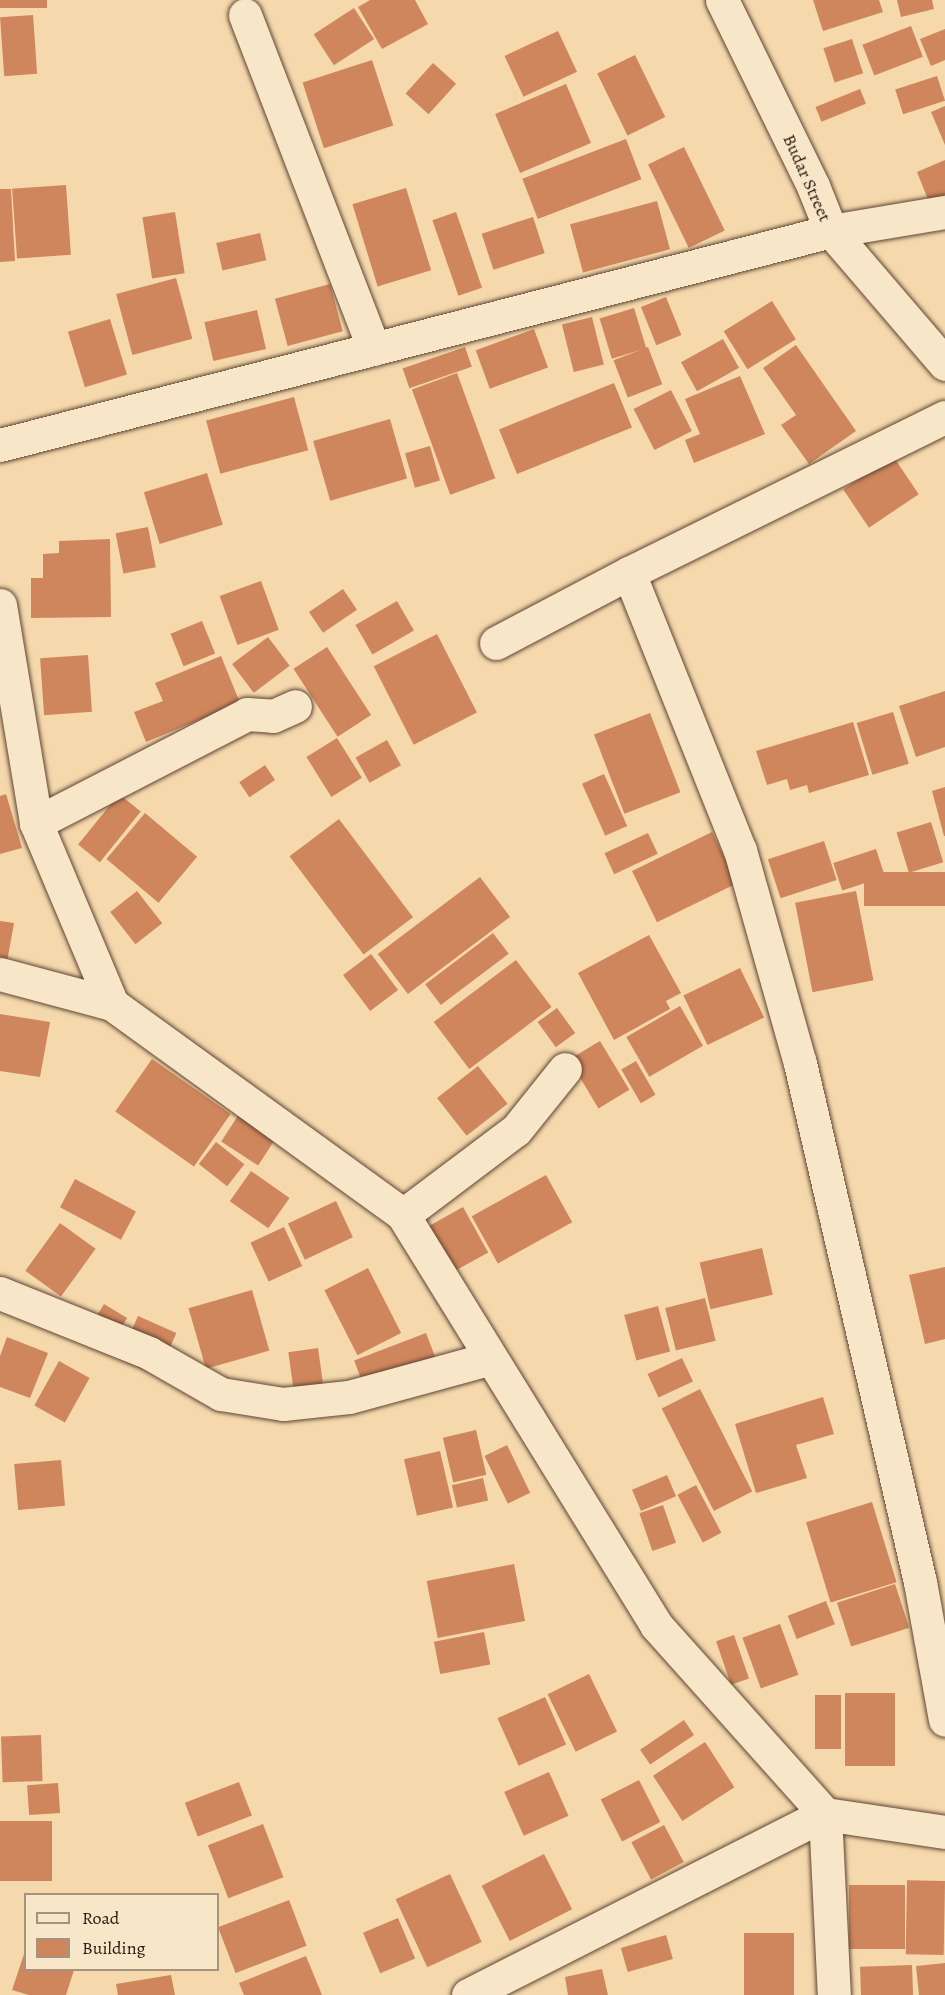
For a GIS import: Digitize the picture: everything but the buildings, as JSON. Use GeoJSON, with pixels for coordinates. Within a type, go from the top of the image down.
{"type":"FeatureCollection","features":[{"type":"Feature","properties":{"kind":"street","name":"Budar Street"},"geometry":{"type":"LineString","coordinates":[[722,0],[813,186],[831,231],[945,364]]}},
{"type":"Feature","properties":{"kind":"street"},"geometry":{"type":"LineString","coordinates":[[244,15],[374,349]]}},
{"type":"Feature","properties":{"kind":"street"},"geometry":{"type":"LineString","coordinates":[[0,445],[831,231],[945,212]]}},
{"type":"Feature","properties":{"kind":"street"},"geometry":{"type":"LineString","coordinates":[[496,643],[629,573],[945,417]]}},
{"type":"Feature","properties":{"kind":"street"},"geometry":{"type":"LineString","coordinates":[[629,573],[740,850],[800,1063],[920,1582],[945,1720]]}},
{"type":"Feature","properties":{"kind":"street"},"geometry":{"type":"LineString","coordinates":[[0,605],[12,757],[36,824],[112,1004]]}},
{"type":"Feature","properties":{"kind":"street"},"geometry":{"type":"LineString","coordinates":[[36,824],[247,714],[273,716],[296,706]]}},
{"type":"Feature","properties":{"kind":"street"},"geometry":{"type":"LineString","coordinates":[[0,974],[112,1004],[403,1215],[488,1359],[656,1625],[825,1814],[834,1995]]}},
{"type":"Feature","properties":{"kind":"street"},"geometry":{"type":"LineString","coordinates":[[403,1215],[516,1130],[565,1069]]}},
{"type":"Feature","properties":{"kind":"street"},"geometry":{"type":"LineString","coordinates":[[0,1293],[149,1353],[221,1394],[283,1404],[349,1397],[488,1359]]}},
{"type":"Feature","properties":{"kind":"street"},"geometry":{"type":"LineString","coordinates":[[468,1995],[825,1814],[945,1832]]}}]}
